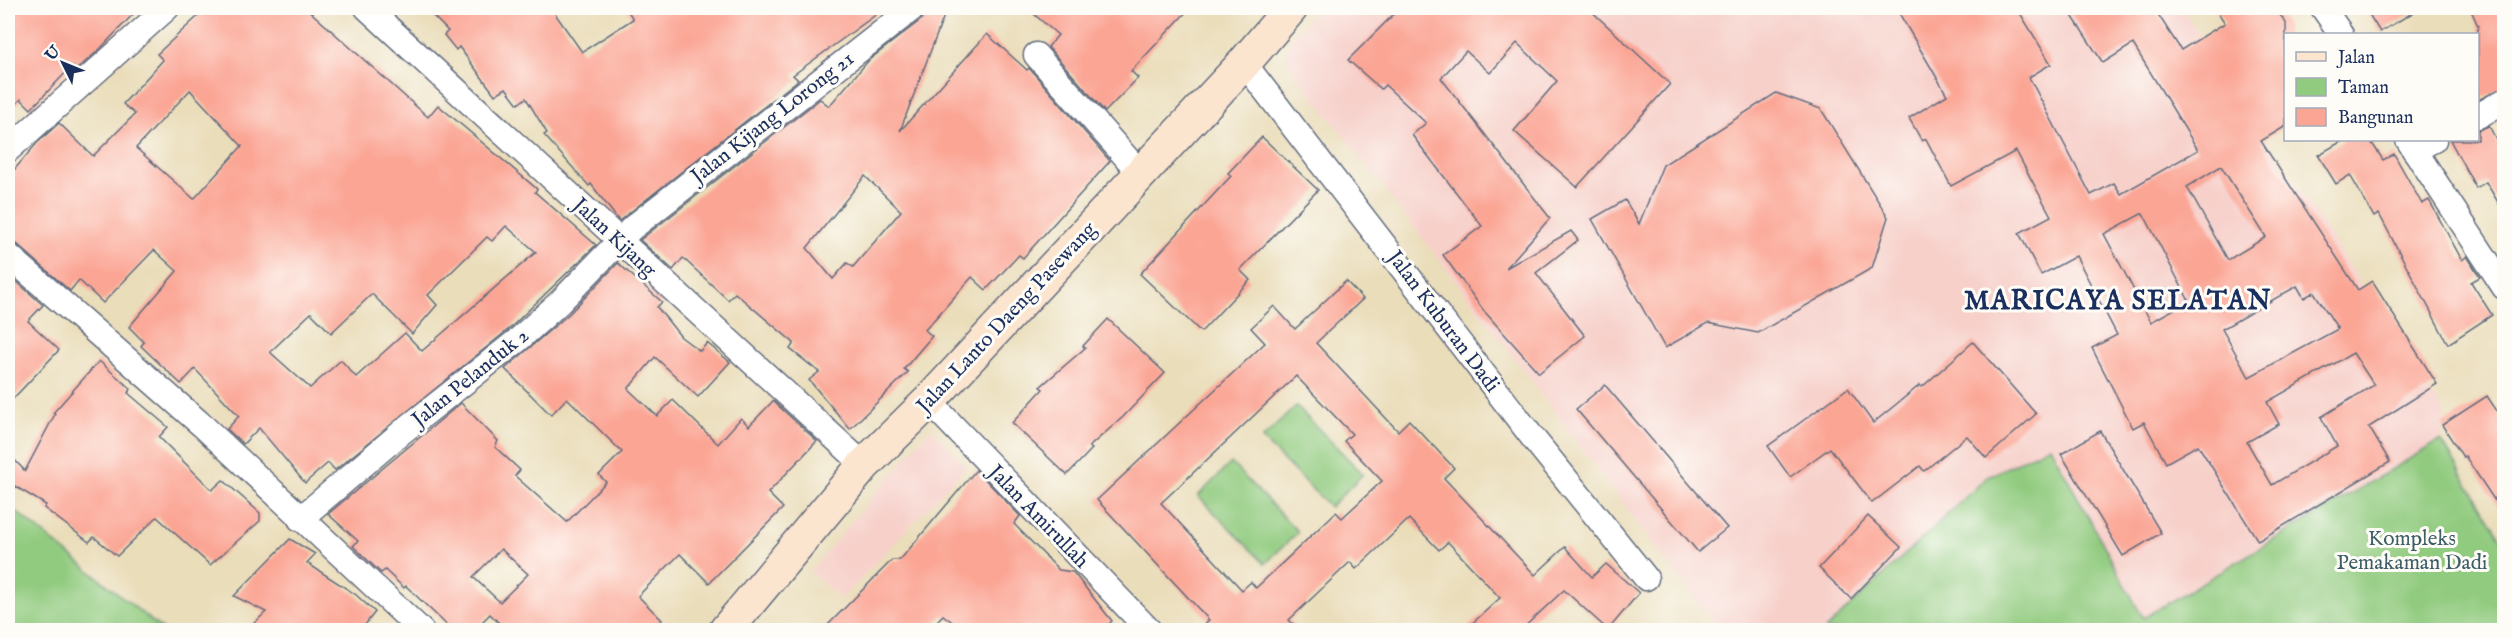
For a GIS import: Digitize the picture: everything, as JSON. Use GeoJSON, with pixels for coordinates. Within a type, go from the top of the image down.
{"type":"FeatureCollection","features":[{"type":"Feature","properties":{"kind":"main road","name":"Jalan Lanto Daeng Pasewang"},"geometry":{"type":"LineString","coordinates":[[726,630],[864,465],[929,401],[1244,63],[1291,8]]}},
{"type":"Feature","properties":{"kind":"street"},"geometry":{"type":"LineString","coordinates":[[8,150],[167,8]]}},
{"type":"Feature","properties":{"kind":"street","name":"Jalan Kijang"},"geometry":{"type":"LineString","coordinates":[[367,8],[626,234],[864,465]]}},
{"type":"Feature","properties":{"kind":"street","name":"Jalan Kijang Lorong 21"},"geometry":{"type":"LineString","coordinates":[[626,234],[913,8]]}},
{"type":"Feature","properties":{"kind":"street"},"geometry":{"type":"LineString","coordinates":[[2323,8],[2340,33]]}},
{"type":"Feature","properties":{"kind":"street"},"geometry":{"type":"LineString","coordinates":[[1036,55],[1140,173]]}},
{"type":"Feature","properties":{"kind":"street","name":"Jalan Kuburan Dadi"},"geometry":{"type":"LineString","coordinates":[[1244,63],[1533,438],[1646,578]]}},
{"type":"Feature","properties":{"kind":"street"},"geometry":{"type":"LineString","coordinates":[[2479,115],[2505,101]]}},
{"type":"Feature","properties":{"kind":"street"},"geometry":{"type":"LineString","coordinates":[[2419,143],[2505,287]]}},
{"type":"Feature","properties":{"kind":"street","name":"Jalan Pelanduk 2"},"geometry":{"type":"LineString","coordinates":[[300,519],[402,432],[518,340],[560,302],[626,234]]}},
{"type":"Feature","properties":{"kind":"street"},"geometry":{"type":"LineString","coordinates":[[8,255],[203,426],[421,630]]}},
{"type":"Feature","properties":{"kind":"street","name":"Jalan Amirullah"},"geometry":{"type":"LineString","coordinates":[[929,401],[1149,630]]}},
{"type":"Feature","properties":{"kind":"shaded area"},"geometry":{"type":"Polygon","coordinates":[[[1317,8],[1383,8],[1458,89],[1578,247],[1507,302],[1581,248],[1460,89],[1386,8],[2182,8],[2445,414],[2441,440],[2143,618],[1987,477],[1825,630],[1721,630],[1696,601],[1484,318],[1286,61],[1288,43],[1317,8]]]}},
{"type":"Feature","properties":{"kind":"shaded area"},"geometry":{"type":"Polygon","coordinates":[[[931,428],[966,467],[841,599],[810,572],[931,428]]]}},
{"type":"Feature","properties":{"kind":"green space"},"geometry":{"type":"Polygon","coordinates":[[[1296,406],[1363,474],[1330,507],[1262,439],[1296,406]]]}},
{"type":"Feature","properties":{"kind":"green space","name":"Kompleks Pemakaman Dadi"},"geometry":{"type":"Polygon","coordinates":[[[2441,440],[2504,543],[2504,630],[1825,630],[1987,477],[2050,446],[2143,618],[2441,440]]]}},
{"type":"Feature","properties":{"kind":"green space"},"geometry":{"type":"Polygon","coordinates":[[[1231,463],[1298,532],[1265,564],[1198,496],[1231,463]]]}},
{"type":"Feature","properties":{"kind":"green space"},"geometry":{"type":"Polygon","coordinates":[[[8,505],[163,630],[8,630],[8,505]]]}},
{"type":"Feature","properties":{"kind":"building"},"geometry":{"type":"Polygon","coordinates":[[[8,8],[139,8],[100,49],[76,70],[72,66],[31,109],[21,99],[8,113],[8,8]]]}},
{"type":"Feature","properties":{"kind":"building"},"geometry":{"type":"Polygon","coordinates":[[[207,8],[306,8],[428,117],[438,105],[537,189],[535,192],[596,245],[509,329],[335,470],[328,463],[305,483],[259,428],[243,444],[227,429],[239,416],[195,369],[181,384],[141,346],[144,342],[129,327],[177,271],[154,250],[103,303],[79,280],[70,291],[17,244],[8,241],[8,177],[37,143],[59,123],[93,156],[135,114],[123,104],[163,60],[157,54],[207,8]],[[190,90],[136,148],[194,199],[242,146],[190,90]],[[506,226],[492,241],[487,237],[428,295],[437,305],[412,334],[372,294],[331,333],[311,313],[270,352],[310,388],[341,360],[356,377],[405,333],[422,351],[536,252],[506,226]]]}},
{"type":"Feature","properties":{"kind":"building"},"geometry":{"type":"Polygon","coordinates":[[[425,8],[551,8],[582,52],[633,19],[626,8],[885,8],[793,75],[798,80],[619,221],[591,184],[589,186],[544,135],[547,133],[526,98],[518,104],[506,88],[495,95],[459,47],[456,50],[444,35],[448,31],[425,8]]]}},
{"type":"Feature","properties":{"kind":"building"},"geometry":{"type":"Polygon","coordinates":[[[927,8],[947,8],[900,131],[987,34],[1027,70],[1029,68],[1110,161],[1023,258],[1019,255],[986,290],[972,277],[925,330],[932,336],[904,369],[908,372],[850,429],[809,380],[819,372],[790,349],[794,343],[735,293],[728,300],[683,258],[673,270],[640,240],[820,99],[829,106],[869,60],[922,19],[927,8]],[[865,176],[807,248],[833,279],[847,263],[853,267],[901,211],[865,176]]]}},
{"type":"Feature","properties":{"kind":"building"},"geometry":{"type":"Polygon","coordinates":[[[1027,8],[1190,8],[1131,71],[1138,78],[1105,112],[1048,47],[1058,35],[1027,8]]]}},
{"type":"Feature","properties":{"kind":"building"},"geometry":{"type":"Polygon","coordinates":[[[1400,8],[1588,8],[1670,84],[1577,187],[1514,131],[1557,81],[1517,43],[1490,73],[1466,51],[1441,78],[1550,218],[1506,268],[1571,231],[1578,240],[1536,273],[1585,336],[1539,373],[1484,311],[1443,255],[1482,226],[1412,135],[1426,123],[1385,85],[1381,89],[1348,60],[1400,8]]]}},
{"type":"Feature","properties":{"kind":"building"},"geometry":{"type":"Polygon","coordinates":[[[1896,8],[2017,8],[2051,64],[2029,77],[2091,195],[2114,183],[2121,194],[2198,150],[2133,44],[2103,63],[2067,8],[2154,8],[2181,50],[2225,23],[2215,8],[2275,8],[2286,23],[2286,33],[2284,33],[2284,127],[2261,141],[2358,290],[2372,281],[2437,384],[2369,427],[2390,462],[2258,541],[2198,445],[2166,463],[2144,422],[2133,428],[2092,348],[2117,335],[2076,256],[2041,275],[2019,233],[2051,216],[2016,151],[1951,186],[1926,139],[1922,141],[1909,118],[1947,95],[1896,8]],[[2221,166],[2187,187],[2228,260],[2266,237],[2221,166]],[[2143,213],[2104,234],[2151,322],[2189,301],[2143,213]],[[2297,286],[2222,329],[2249,377],[2338,329],[2314,292],[2304,298],[2297,286]],[[2353,353],[2267,402],[2279,424],[2247,442],[2272,485],[2337,446],[2321,417],[2374,385],[2353,353]]]}},
{"type":"Feature","properties":{"kind":"building"},"geometry":{"type":"Polygon","coordinates":[[[2365,8],[2421,8],[2380,32],[2365,8]]]}},
{"type":"Feature","properties":{"kind":"building"},"geometry":{"type":"Polygon","coordinates":[[[2470,8],[2500,8],[2505,18],[2505,87],[2479,100],[2479,33],[2470,8]]]}},
{"type":"Feature","properties":{"kind":"building"},"geometry":{"type":"Polygon","coordinates":[[[1776,93],[1821,109],[1888,217],[1872,268],[1758,333],[1708,323],[1665,348],[1592,219],[1625,200],[1639,224],[1663,165],[1776,93]]]}},
{"type":"Feature","properties":{"kind":"building"},"geometry":{"type":"Polygon","coordinates":[[[2489,126],[2505,156],[2505,214],[2486,182],[2476,188],[2451,141],[2479,141],[2479,130],[2489,126]]]}},
{"type":"Feature","properties":{"kind":"building"},"geometry":{"type":"Polygon","coordinates":[[[1262,137],[1318,190],[1240,270],[1250,280],[1201,332],[1140,274],[1231,176],[1228,173],[1262,137]]]}},
{"type":"Feature","properties":{"kind":"building"},"geometry":{"type":"Polygon","coordinates":[[[2342,141],[2371,141],[2383,160],[2394,154],[2422,204],[2429,200],[2462,260],[2467,256],[2480,277],[2471,282],[2492,315],[2448,344],[2379,214],[2374,217],[2350,175],[2336,184],[2318,155],[2342,141]]]}},
{"type":"Feature","properties":{"kind":"building"},"geometry":{"type":"Polygon","coordinates":[[[618,263],[662,302],[657,307],[681,337],[700,351],[707,343],[730,362],[698,397],[655,357],[628,389],[657,416],[673,400],[718,444],[741,418],[749,426],[773,401],[817,441],[768,493],[783,508],[709,583],[680,554],[638,596],[662,620],[652,630],[506,630],[490,614],[474,630],[452,630],[406,586],[404,588],[385,570],[381,573],[353,546],[358,541],[328,514],[461,403],[498,441],[495,447],[520,470],[515,476],[567,522],[606,482],[599,475],[622,452],[567,398],[551,415],[505,369],[570,313],[618,263]],[[501,549],[473,577],[500,602],[528,574],[501,549]]]}},
{"type":"Feature","properties":{"kind":"building"},"geometry":{"type":"Polygon","coordinates":[[[8,274],[43,305],[28,321],[59,350],[8,404],[8,274]]]}},
{"type":"Feature","properties":{"kind":"building"},"geometry":{"type":"Polygon","coordinates":[[[1346,281],[1363,299],[1316,343],[1398,431],[1409,420],[1454,468],[1444,478],[1535,575],[1565,547],[1592,577],[1606,564],[1639,593],[1608,630],[1564,590],[1521,630],[1465,630],[1500,598],[1448,542],[1439,550],[1409,519],[1356,569],[1350,562],[1289,620],[1299,630],[1198,630],[1209,620],[1097,500],[1265,343],[1251,328],[1274,306],[1295,329],[1346,281]],[[1296,376],[1161,503],[1242,590],[1251,582],[1256,588],[1336,512],[1342,518],[1382,481],[1344,441],[1352,434],[1296,376]]]}},
{"type":"Feature","properties":{"kind":"building"},"geometry":{"type":"Polygon","coordinates":[[[1108,319],[1165,373],[1123,417],[1089,447],[1092,449],[1067,475],[1012,423],[1043,389],[1040,387],[1085,348],[1083,346],[1108,319]]]}},
{"type":"Feature","properties":{"kind":"building"},"geometry":{"type":"Polygon","coordinates":[[[1973,342],[2036,414],[1986,458],[1967,436],[1924,471],[1920,466],[1872,503],[1830,448],[1790,477],[1768,446],[1848,388],[1873,423],[1920,385],[1922,387],[1973,342]]]}},
{"type":"Feature","properties":{"kind":"building"},"geometry":{"type":"Polygon","coordinates":[[[99,361],[131,389],[128,393],[168,427],[159,437],[212,490],[223,480],[260,513],[260,521],[210,565],[157,517],[117,556],[94,537],[89,542],[44,508],[46,505],[8,482],[8,453],[25,471],[55,414],[53,413],[99,361]]]}},
{"type":"Feature","properties":{"kind":"building"},"geometry":{"type":"Polygon","coordinates":[[[1605,385],[1727,528],[1698,552],[1576,409],[1605,385]]]}},
{"type":"Feature","properties":{"kind":"building"},"geometry":{"type":"Polygon","coordinates":[[[2487,396],[2505,423],[2505,516],[2442,425],[2487,396]]]}},
{"type":"Feature","properties":{"kind":"building"},"geometry":{"type":"Polygon","coordinates":[[[2100,431],[2161,533],[2123,556],[2061,454],[2100,431]]]}},
{"type":"Feature","properties":{"kind":"building"},"geometry":{"type":"Polygon","coordinates":[[[976,470],[1020,516],[1014,524],[1059,570],[1073,572],[1112,621],[1103,630],[963,630],[943,615],[928,630],[823,630],[892,560],[900,560],[976,470]]]}},
{"type":"Feature","properties":{"kind":"building"},"geometry":{"type":"Polygon","coordinates":[[[1868,516],[1901,547],[1851,599],[1819,568],[1868,516]]]}},
{"type":"Feature","properties":{"kind":"building"},"geometry":{"type":"Polygon","coordinates":[[[290,539],[315,554],[307,563],[355,594],[375,612],[361,630],[247,630],[266,612],[234,596],[290,539]]]}},
{"type":"Feature","properties":{"kind":"district","name":"MARICAYA SELATAN"},"geometry":{"type":"Point","coordinates":[2118,300]}}]}
